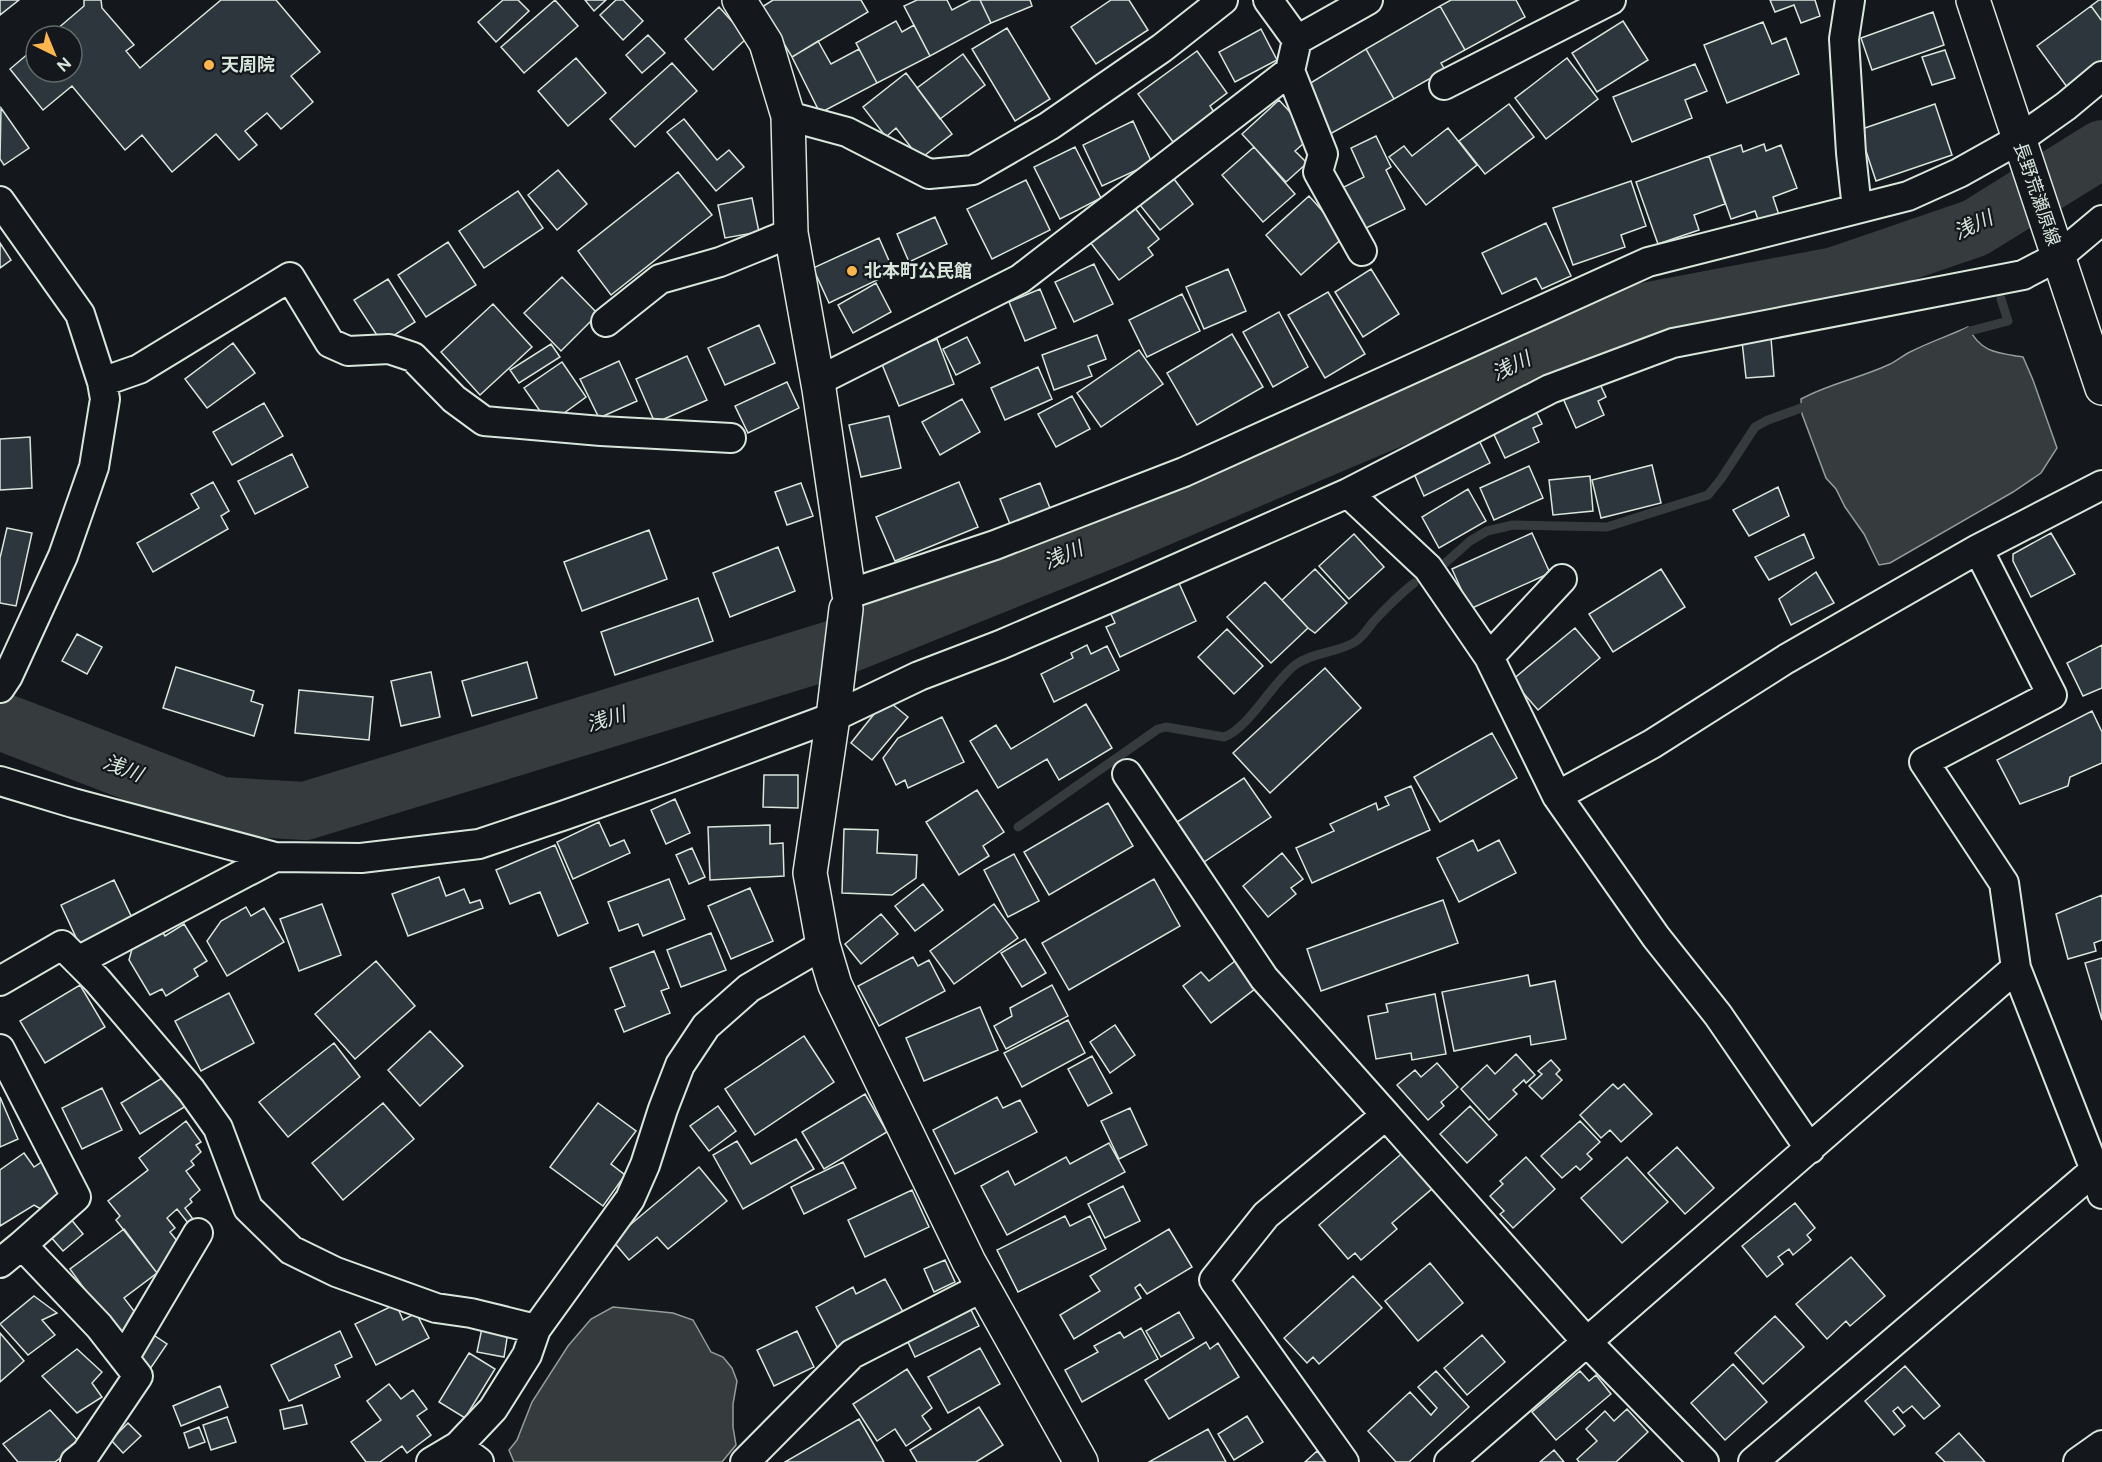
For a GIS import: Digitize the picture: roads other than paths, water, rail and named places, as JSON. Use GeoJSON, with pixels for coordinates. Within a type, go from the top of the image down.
{"type":"FeatureCollection","features":[{"type":"Feature","properties":{"kind":"street"},"geometry":{"type":"LineString","coordinates":[[739,0],[766,43],[788,116],[791,233],[818,381],[848,601],[810,873],[823,945],[835,985],[983,1287],[1081,1462]]}},
{"type":"Feature","properties":{"kind":"street"},"geometry":{"type":"LineString","coordinates":[[788,116],[847,132],[930,174],[974,170],[1049,126],[1162,48],[1223,0]]}},
{"type":"Feature","properties":{"kind":"street"},"geometry":{"type":"LineString","coordinates":[[1268,0],[1298,40]]}},
{"type":"Feature","properties":{"kind":"street"},"geometry":{"type":"LineString","coordinates":[[1362,251],[1318,172],[1323,154],[1290,71],[1298,40],[1368,0]]}},
{"type":"Feature","properties":{"kind":"street"},"geometry":{"type":"LineString","coordinates":[[1444,85],[1611,0]]}},
{"type":"Feature","properties":{"kind":"street"},"geometry":{"type":"LineString","coordinates":[[1850,0],[1844,39],[1857,209]]}},
{"type":"Feature","properties":{"kind":"street","name":"長野荒瀬原線"},"geometry":{"type":"LineString","coordinates":[[1973,0],[2102,388]]}},
{"type":"Feature","properties":{"kind":"street"},"geometry":{"type":"LineString","coordinates":[[818,381],[1020,279],[1290,71]]}},
{"type":"Feature","properties":{"kind":"street"},"geometry":{"type":"LineString","coordinates":[[848,601],[1184,472],[1648,261],[1908,196],[2020,146],[2102,76]]}},
{"type":"Feature","properties":{"kind":"street"},"geometry":{"type":"LineString","coordinates":[[0,201],[80,314],[102,382],[105,399],[94,467],[63,556],[4,682]]}},
{"type":"Feature","properties":{"kind":"street"},"geometry":{"type":"LineString","coordinates":[[0,781],[275,857],[362,858],[479,844],[669,778],[834,708],[1031,632],[1347,492],[1550,389],[1673,343],[2023,275],[2055,246],[2102,220]]}},
{"type":"Feature","properties":{"kind":"street"},"geometry":{"type":"LineString","coordinates":[[606,322],[660,279],[720,262],[791,233]]}},
{"type":"Feature","properties":{"kind":"street"},"geometry":{"type":"LineString","coordinates":[[102,382],[140,369],[290,277],[330,343],[348,351],[389,350],[413,357],[454,399],[484,421],[601,431],[731,438]]}},
{"type":"Feature","properties":{"kind":"street"},"geometry":{"type":"LineString","coordinates":[[1557,796],[1652,744],[1786,659],[1978,549],[2102,484]]}},
{"type":"Feature","properties":{"kind":"street"},"geometry":{"type":"LineString","coordinates":[[1347,492],[1428,568],[1489,657],[1557,796],[1656,937],[1719,1015],[1810,1149]]}},
{"type":"Feature","properties":{"kind":"street"},"geometry":{"type":"LineString","coordinates":[[1753,1462],[2100,1177],[2016,968],[2004,883],[1924,762],[2052,695],[1978,549]]}},
{"type":"Feature","properties":{"kind":"street"},"geometry":{"type":"LineString","coordinates":[[1489,657],[1562,579]]}},
{"type":"Feature","properties":{"kind":"street"},"geometry":{"type":"LineString","coordinates":[[1127,774],[1264,978],[1587,1342],[1704,1462]]}},
{"type":"Feature","properties":{"kind":"street"},"geometry":{"type":"LineString","coordinates":[[78,961],[275,857]]}},
{"type":"Feature","properties":{"kind":"street"},"geometry":{"type":"LineString","coordinates":[[0,981],[62,945],[165,1056],[191,1089],[218,1128],[248,1208],[291,1250],[336,1272],[436,1308],[471,1313],[536,1329]]}},
{"type":"Feature","properties":{"kind":"street"},"geometry":{"type":"LineString","coordinates":[[431,1462],[469,1454],[493,1409],[527,1355],[536,1329],[630,1199],[645,1165],[680,1065],[706,1026],[749,988],[823,945]]}},
{"type":"Feature","properties":{"kind":"street"},"geometry":{"type":"LineString","coordinates":[[1449,1462],[2016,968]]}},
{"type":"Feature","properties":{"kind":"street"},"geometry":{"type":"LineString","coordinates":[[0,1049],[76,1197],[0,1263]]}},
{"type":"Feature","properties":{"kind":"street"},"geometry":{"type":"LineString","coordinates":[[1344,1462],[1214,1280],[1266,1215],[1386,1114]]}},
{"type":"Feature","properties":{"kind":"street"},"geometry":{"type":"LineString","coordinates":[[124,1358],[198,1233]]}},
{"type":"Feature","properties":{"kind":"street"},"geometry":{"type":"LineString","coordinates":[[22,1245],[99,1326],[138,1376],[86,1453],[75,1462]]}},
{"type":"Feature","properties":{"kind":"street"},"geometry":{"type":"LineString","coordinates":[[745,1462],[852,1354],[983,1287]]}},
{"type":"Feature","properties":{"kind":"street"},"geometry":{"type":"LineString","coordinates":[[2079,1462],[2102,1445]]}},
{"type":"Feature","properties":{"kind":"waterway","name":"浅川"},"geometry":{"type":"LineString","coordinates":[[0,721],[221,806],[305,811],[838,648],[1111,538],[1472,385],[1612,318],[1835,276],[1975,228],[2102,149]]}},
{"type":"Feature","properties":{"kind":"waterway"},"geometry":{"type":"LineString","coordinates":[[1975,228],[1983,242]]}},
{"type":"Feature","properties":{"kind":"waterway"},"geometry":{"type":"LineString","coordinates":[[1961,336],[1970,331],[2008,321],[2001,299]]}},
{"type":"Feature","properties":{"kind":"waterway"},"geometry":{"type":"LineString","coordinates":[[1443,565],[1470,541],[1487,531],[1513,525],[1607,527],[1708,495],[1755,427],[1812,404]]}},
{"type":"Feature","properties":{"kind":"waterway"},"geometry":{"type":"LineString","coordinates":[[1018,827],[1158,729],[1166,727],[1224,737],[1233,732],[1295,665],[1309,657],[1355,642],[1388,606],[1414,583]]}},
{"type":"Feature","properties":{"kind":"place","name":"天周院"},"geometry":{"type":"Point","coordinates":[209,65]}},
{"type":"Feature","properties":{"kind":"place","name":"北本町公民館"},"geometry":{"type":"Point","coordinates":[852,271]}}]}
